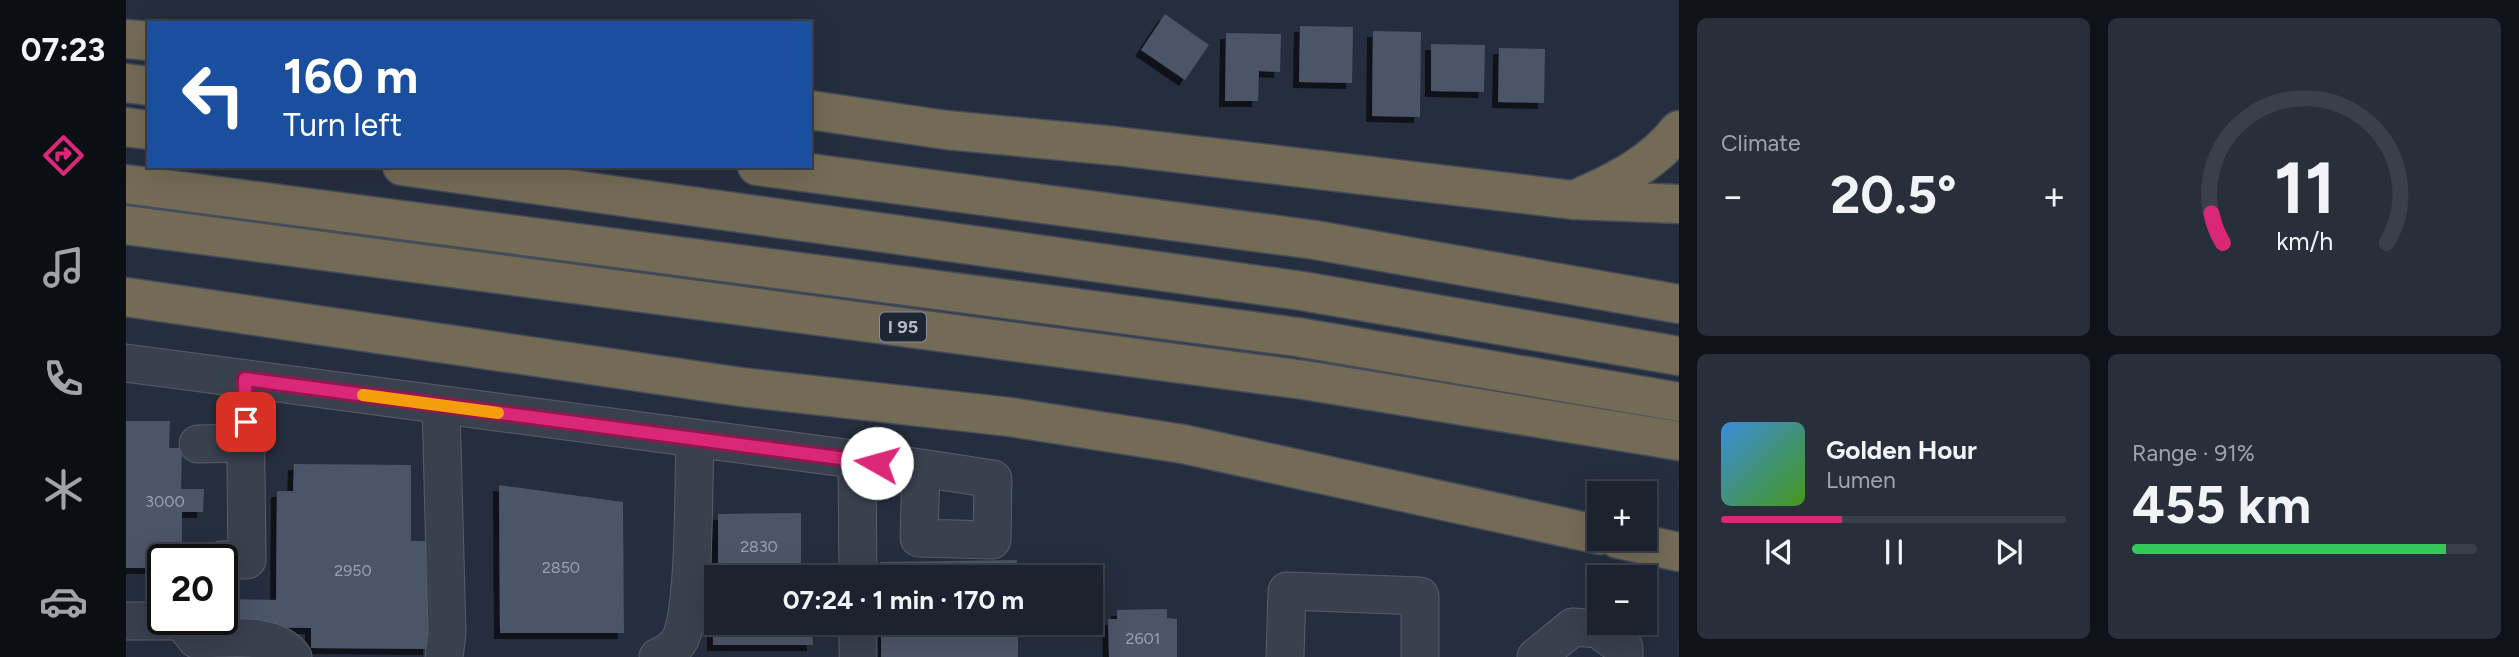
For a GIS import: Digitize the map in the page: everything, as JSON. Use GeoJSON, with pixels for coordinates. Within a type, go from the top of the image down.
{"type":"FeatureCollection","features":[{"type":"Feature","properties":{"kind":"highway"},"geometry":{"type":"LineString","coordinates":[[126,39],[147,41]]}},
{"type":"Feature","properties":{"kind":"highway"},"geometry":{"type":"LineString","coordinates":[[126,83],[147,86]]}},
{"type":"Feature","properties":{"kind":"highway"},"geometry":{"type":"LineString","coordinates":[[812,110],[946,130],[1116,146],[1573,200],[1679,204]]}},
{"type":"Feature","properties":{"kind":"highway"},"geometry":{"type":"LineString","coordinates":[[126,127],[147,130]]}},
{"type":"Feature","properties":{"kind":"highway"},"geometry":{"type":"LineString","coordinates":[[1573,200],[1619,180],[1640,167],[1679,130]]}},
{"type":"Feature","properties":{"kind":"highway"},"geometry":{"type":"LineString","coordinates":[[416,168],[1303,291],[1677,355]]}},
{"type":"Feature","properties":{"kind":"highway"},"geometry":{"type":"LineString","coordinates":[[772,168],[1315,240],[1676,303]]}},
{"type":"Feature","properties":{"kind":"highway"},"geometry":{"type":"LineString","coordinates":[[126,184],[1297,337],[1679,402]]}},
{"type":"Feature","properties":{"kind":"highway","name":"I 95"},"geometry":{"type":"LineString","coordinates":[[126,225],[1304,380],[1679,441]]}},
{"type":"Feature","properties":{"kind":"highway"},"geometry":{"type":"LineString","coordinates":[[126,297],[741,387],[1010,417],[1182,444],[1587,532]]}},
{"type":"Feature","properties":{"kind":"highway"},"geometry":{"type":"LineString","coordinates":[[1657,547],[1679,552]]}},
{"type":"Feature","properties":{"kind":"street"},"geometry":{"type":"LineString","coordinates":[[126,363],[921,468]]}},
{"type":"Feature","properties":{"kind":"street"},"geometry":{"type":"LineString","coordinates":[[238,560],[247,560],[245,379]]}},
{"type":"Feature","properties":{"kind":"street"},"geometry":{"type":"LineString","coordinates":[[441,405],[447,633],[444,657]]}},
{"type":"Feature","properties":{"kind":"street"},"geometry":{"type":"LineString","coordinates":[[658,657],[667,653],[679,641],[688,608],[695,439]]}},
{"type":"Feature","properties":{"kind":"street"},"geometry":{"type":"LineString","coordinates":[[198,444],[246,443]]}},
{"type":"Feature","properties":{"kind":"street"},"geometry":{"type":"LineString","coordinates":[[857,460],[858,565]]}},
{"type":"Feature","properties":{"kind":"street"},"geometry":{"type":"LineString","coordinates":[[1285,657],[1287,591],[1420,596],[1420,657]]}},
{"type":"Feature","properties":{"kind":"street"},"geometry":{"type":"LineString","coordinates":[[126,621],[182,621],[195,639],[261,639],[273,643],[293,657]]}},
{"type":"Feature","properties":{"kind":"street"},"geometry":{"type":"LineString","coordinates":[[1536,657],[1573,628],[1598,629],[1624,648],[1624,657]]}},
{"type":"Feature","properties":{"kind":"street"},"geometry":{"type":"LineString","coordinates":[[858,635],[858,657]]}},
{"type":"Feature","properties":{"kind":"building"},"geometry":{"type":"Polygon","coordinates":[[[1165,14],[1209,45],[1185,80],[1141,50],[1165,14]]]}},
{"type":"Feature","properties":{"kind":"building"},"geometry":{"type":"Polygon","coordinates":[[[1300,26],[1353,27],[1352,83],[1299,82],[1300,26]]]}},
{"type":"Feature","properties":{"kind":"building"},"geometry":{"type":"Polygon","coordinates":[[[1373,31],[1421,32],[1420,117],[1372,116],[1373,31]]]}},
{"type":"Feature","properties":{"kind":"building"},"geometry":{"type":"Polygon","coordinates":[[[1226,33],[1281,34],[1280,72],[1259,71],[1258,101],[1225,101],[1226,33]]]}},
{"type":"Feature","properties":{"kind":"building"},"geometry":{"type":"Polygon","coordinates":[[[1431,44],[1485,45],[1484,92],[1431,91],[1431,44]]]}},
{"type":"Feature","properties":{"kind":"building"},"geometry":{"type":"Polygon","coordinates":[[[1499,48],[1545,49],[1544,103],[1498,102],[1499,48]]]}},
{"type":"Feature","properties":{"kind":"building"},"geometry":{"type":"Polygon","coordinates":[[[126,421],[170,421],[169,448],[182,448],[181,489],[204,489],[203,512],[182,512],[182,544],[147,544],[147,568],[126,568],[126,421]]]}},
{"type":"Feature","properties":{"kind":"building"},"geometry":{"type":"Polygon","coordinates":[[[294,464],[411,465],[411,541],[430,541],[429,649],[311,648],[311,628],[238,627],[238,599],[276,600],[277,491],[293,491],[294,464]]]}},
{"type":"Feature","properties":{"kind":"building"},"geometry":{"type":"Polygon","coordinates":[[[499,485],[623,502],[624,633],[500,633],[499,485]]]}},
{"type":"Feature","properties":{"kind":"building"},"geometry":{"type":"Polygon","coordinates":[[[801,513],[801,565],[718,565],[718,514],[801,513]]]}},
{"type":"Feature","properties":{"kind":"building"},"geometry":{"type":"Polygon","coordinates":[[[1017,560],[1017,565],[880,565],[880,562],[1017,560]]]}},
{"type":"Feature","properties":{"kind":"building"},"geometry":{"type":"Polygon","coordinates":[[[1167,609],[1167,618],[1177,619],[1177,657],[1109,657],[1108,619],[1117,619],[1117,610],[1167,609]]]}},
{"type":"Feature","properties":{"kind":"building"},"geometry":{"type":"Polygon","coordinates":[[[713,635],[813,635],[813,645],[713,645],[713,635]]]}},
{"type":"Feature","properties":{"kind":"building"},"geometry":{"type":"Polygon","coordinates":[[[881,635],[1018,635],[1018,657],[881,657],[881,635]]]}},
{"type":"Feature","properties":{"kind":"slow traffic"},"geometry":{"type":"LineString","coordinates":[[363,395],[498,413]]}},
{"type":"Feature","properties":{"kind":"route"},"geometry":{"type":"LineString","coordinates":[[246,422],[245,379],[877,463]]}}]}
